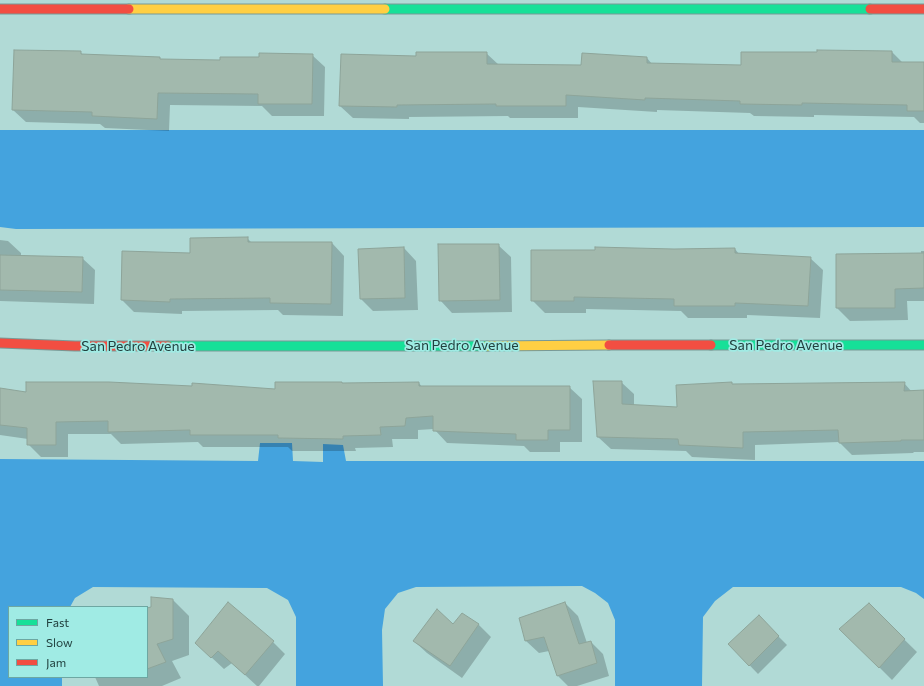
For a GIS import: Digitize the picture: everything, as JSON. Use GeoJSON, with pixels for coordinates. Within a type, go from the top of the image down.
{"type":"FeatureCollection","features":[{"type":"Feature","properties":{"kind":"street"},"geometry":{"type":"LineString","coordinates":[[0,9],[924,9]]}},
{"type":"Feature","properties":{"kind":"street","name":"San Pedro Avenue"},"geometry":{"type":"LineString","coordinates":[[0,343],[67,346],[924,345]]}},
{"type":"Feature","properties":{"kind":"water"},"geometry":{"type":"Polygon","coordinates":[[[0,130],[924,130],[924,227],[16,229],[0,227],[0,130]]]}},
{"type":"Feature","properties":{"kind":"water"},"geometry":{"type":"Polygon","coordinates":[[[260,443],[292,443],[293,461],[323,462],[323,444],[343,445],[346,461],[924,461],[924,599],[916,593],[901,587],[733,587],[715,601],[703,617],[702,686],[615,686],[615,620],[608,603],[595,593],[582,586],[416,587],[398,593],[385,609],[382,630],[383,686],[296,686],[296,617],[288,600],[267,588],[93,587],[75,598],[71,606],[8,606],[8,678],[62,678],[62,686],[0,686],[0,459],[258,461],[260,443]]]}},
{"type":"Feature","properties":{"kind":"building"},"geometry":{"type":"Polygon","coordinates":[[[14,50],[81,51],[81,54],[160,57],[160,59],[220,60],[220,57],[259,57],[259,53],[313,54],[312,104],[258,104],[258,94],[158,93],[157,119],[92,116],[92,112],[12,110],[14,50]]]}},
{"type":"Feature","properties":{"kind":"building"},"geometry":{"type":"Polygon","coordinates":[[[817,50],[892,51],[892,62],[924,62],[924,111],[907,111],[907,105],[802,103],[802,105],[740,104],[740,101],[645,98],[645,100],[566,95],[566,106],[496,106],[496,104],[397,105],[397,107],[339,106],[341,54],[416,56],[416,52],[487,52],[487,64],[581,65],[582,53],[647,57],[647,63],[741,65],[741,52],[817,52],[817,50]]]}},
{"type":"Feature","properties":{"kind":"building"},"geometry":{"type":"Polygon","coordinates":[[[248,237],[248,242],[332,242],[331,304],[270,303],[270,298],[170,299],[170,302],[121,300],[122,251],[190,253],[190,238],[248,237]]]}},
{"type":"Feature","properties":{"kind":"building"},"geometry":{"type":"Polygon","coordinates":[[[438,244],[499,244],[500,300],[439,301],[438,244]]]}},
{"type":"Feature","properties":{"kind":"building"},"geometry":{"type":"Polygon","coordinates":[[[404,247],[405,298],[360,299],[358,249],[404,247]]]}},
{"type":"Feature","properties":{"kind":"building"},"geometry":{"type":"Polygon","coordinates":[[[595,247],[674,249],[735,248],[735,253],[811,257],[808,306],[735,303],[735,306],[674,306],[674,299],[574,297],[574,301],[531,301],[531,250],[595,250],[595,247]]]}},
{"type":"Feature","properties":{"kind":"building"},"geometry":{"type":"Polygon","coordinates":[[[924,253],[924,288],[895,289],[895,308],[836,308],[836,254],[924,253]]]}},
{"type":"Feature","properties":{"kind":"building"},"geometry":{"type":"Polygon","coordinates":[[[0,255],[83,257],[82,292],[0,290],[0,255]]]}},
{"type":"Feature","properties":{"kind":"building"},"geometry":{"type":"Polygon","coordinates":[[[593,381],[622,381],[622,404],[677,407],[676,385],[732,382],[732,384],[905,382],[904,391],[924,390],[924,440],[839,443],[838,430],[743,432],[743,448],[679,445],[678,439],[597,437],[593,381]]]}},
{"type":"Feature","properties":{"kind":"building"},"geometry":{"type":"Polygon","coordinates":[[[26,382],[109,382],[192,386],[192,383],[275,389],[275,382],[419,382],[419,386],[570,386],[570,430],[548,430],[548,440],[516,440],[516,434],[433,431],[433,416],[406,418],[405,426],[380,427],[381,435],[343,436],[343,439],[278,438],[278,435],[190,435],[190,430],[108,432],[108,421],[56,422],[56,445],[27,445],[27,428],[0,425],[0,388],[26,392],[26,382]]]}},
{"type":"Feature","properties":{"kind":"building"},"geometry":{"type":"Polygon","coordinates":[[[151,597],[173,599],[173,639],[157,644],[166,662],[148,669],[148,608],[151,607],[151,597]]]}},
{"type":"Feature","properties":{"kind":"building"},"geometry":{"type":"Polygon","coordinates":[[[228,602],[274,641],[245,675],[218,651],[211,658],[195,643],[228,602]]]}},
{"type":"Feature","properties":{"kind":"building"},"geometry":{"type":"Polygon","coordinates":[[[565,602],[579,644],[591,641],[597,663],[557,676],[544,637],[525,641],[519,618],[565,602]]]}},
{"type":"Feature","properties":{"kind":"building"},"geometry":{"type":"Polygon","coordinates":[[[869,603],[905,639],[879,668],[839,629],[869,603]]]}},
{"type":"Feature","properties":{"kind":"building"},"geometry":{"type":"Polygon","coordinates":[[[437,609],[453,624],[462,613],[479,624],[450,666],[413,641],[437,609]]]}},
{"type":"Feature","properties":{"kind":"building"},"geometry":{"type":"Polygon","coordinates":[[[759,615],[779,636],[749,666],[728,644],[759,615]]]}},
{"type":"Feature","properties":{"kind":"traffic: fast"},"geometry":{"type":"LineString","coordinates":[[385,9],[870,9]]}},
{"type":"Feature","properties":{"kind":"traffic: fast"},"geometry":{"type":"LineString","coordinates":[[711,345],[924,345]]}},
{"type":"Feature","properties":{"kind":"traffic: fast"},"geometry":{"type":"LineString","coordinates":[[168,346],[487,346]]}},
{"type":"Feature","properties":{"kind":"traffic: slow"},"geometry":{"type":"LineString","coordinates":[[129,9],[385,9]]}},
{"type":"Feature","properties":{"kind":"traffic: slow"},"geometry":{"type":"LineString","coordinates":[[487,346],[609,345]]}},
{"type":"Feature","properties":{"kind":"traffic: jam"},"geometry":{"type":"LineString","coordinates":[[0,9],[129,9]]}},
{"type":"Feature","properties":{"kind":"traffic: jam"},"geometry":{"type":"LineString","coordinates":[[870,9],[924,9]]}},
{"type":"Feature","properties":{"kind":"traffic: jam"},"geometry":{"type":"LineString","coordinates":[[0,343],[75,346],[168,346]]}},
{"type":"Feature","properties":{"kind":"traffic: jam"},"geometry":{"type":"LineString","coordinates":[[609,345],[711,345]]}}]}
